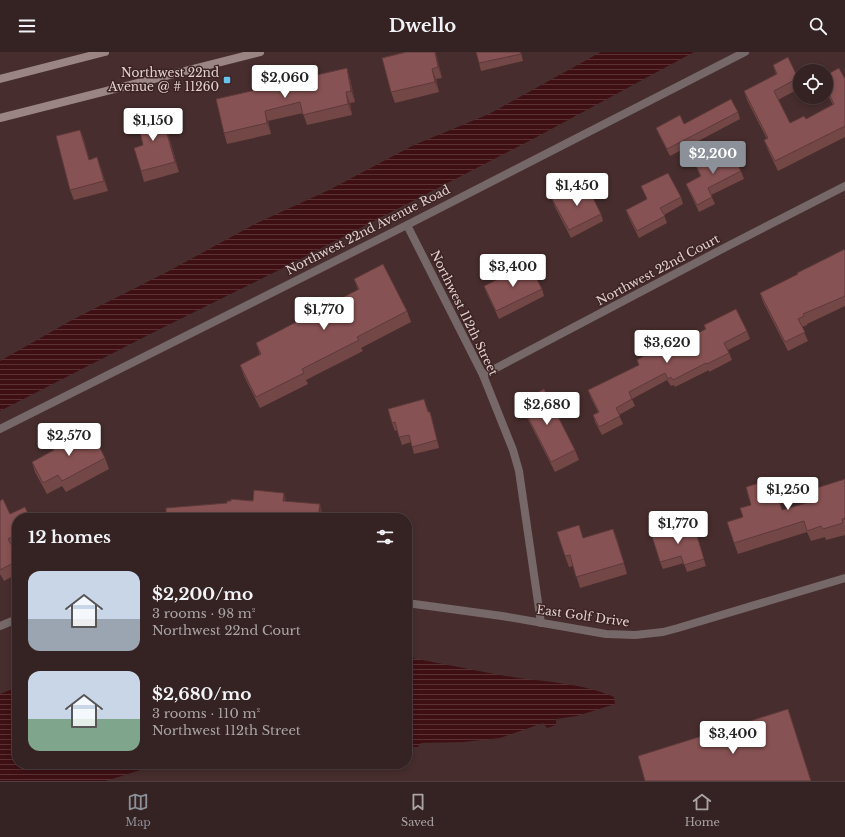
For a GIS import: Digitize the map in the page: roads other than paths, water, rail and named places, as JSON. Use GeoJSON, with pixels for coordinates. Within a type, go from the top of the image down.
{"type":"FeatureCollection","features":[{"type":"Feature","properties":{"kind":"main road"},"geometry":{"type":"LineString","coordinates":[[0,79],[105,52]]}},
{"type":"Feature","properties":{"kind":"main road"},"geometry":{"type":"LineString","coordinates":[[0,118],[260,52]]}},
{"type":"Feature","properties":{"kind":"street","name":"Northwest 22nd Avenue Road"},"geometry":{"type":"LineString","coordinates":[[0,429],[745,52]]}},
{"type":"Feature","properties":{"kind":"street","name":"Northwest 22nd Court"},"geometry":{"type":"LineString","coordinates":[[483,375],[845,186]]}},
{"type":"Feature","properties":{"kind":"street","name":"Northwest 112th Street"},"geometry":{"type":"LineString","coordinates":[[407,224],[483,375],[513,450],[519,471],[541,623]]}},
{"type":"Feature","properties":{"kind":"street","name":"East Golf Drive"},"geometry":{"type":"LineString","coordinates":[[412,603],[502,616],[585,631],[635,635],[664,632],[845,578]]}},
{"type":"Feature","properties":{"kind":"street"},"geometry":{"type":"LineString","coordinates":[[0,626],[12,621]]}},
{"type":"Feature","properties":{"kind":"place","name":"Northwest 22nd Avenue @ # 11260"},"geometry":{"type":"Point","coordinates":[227,80]}}]}
